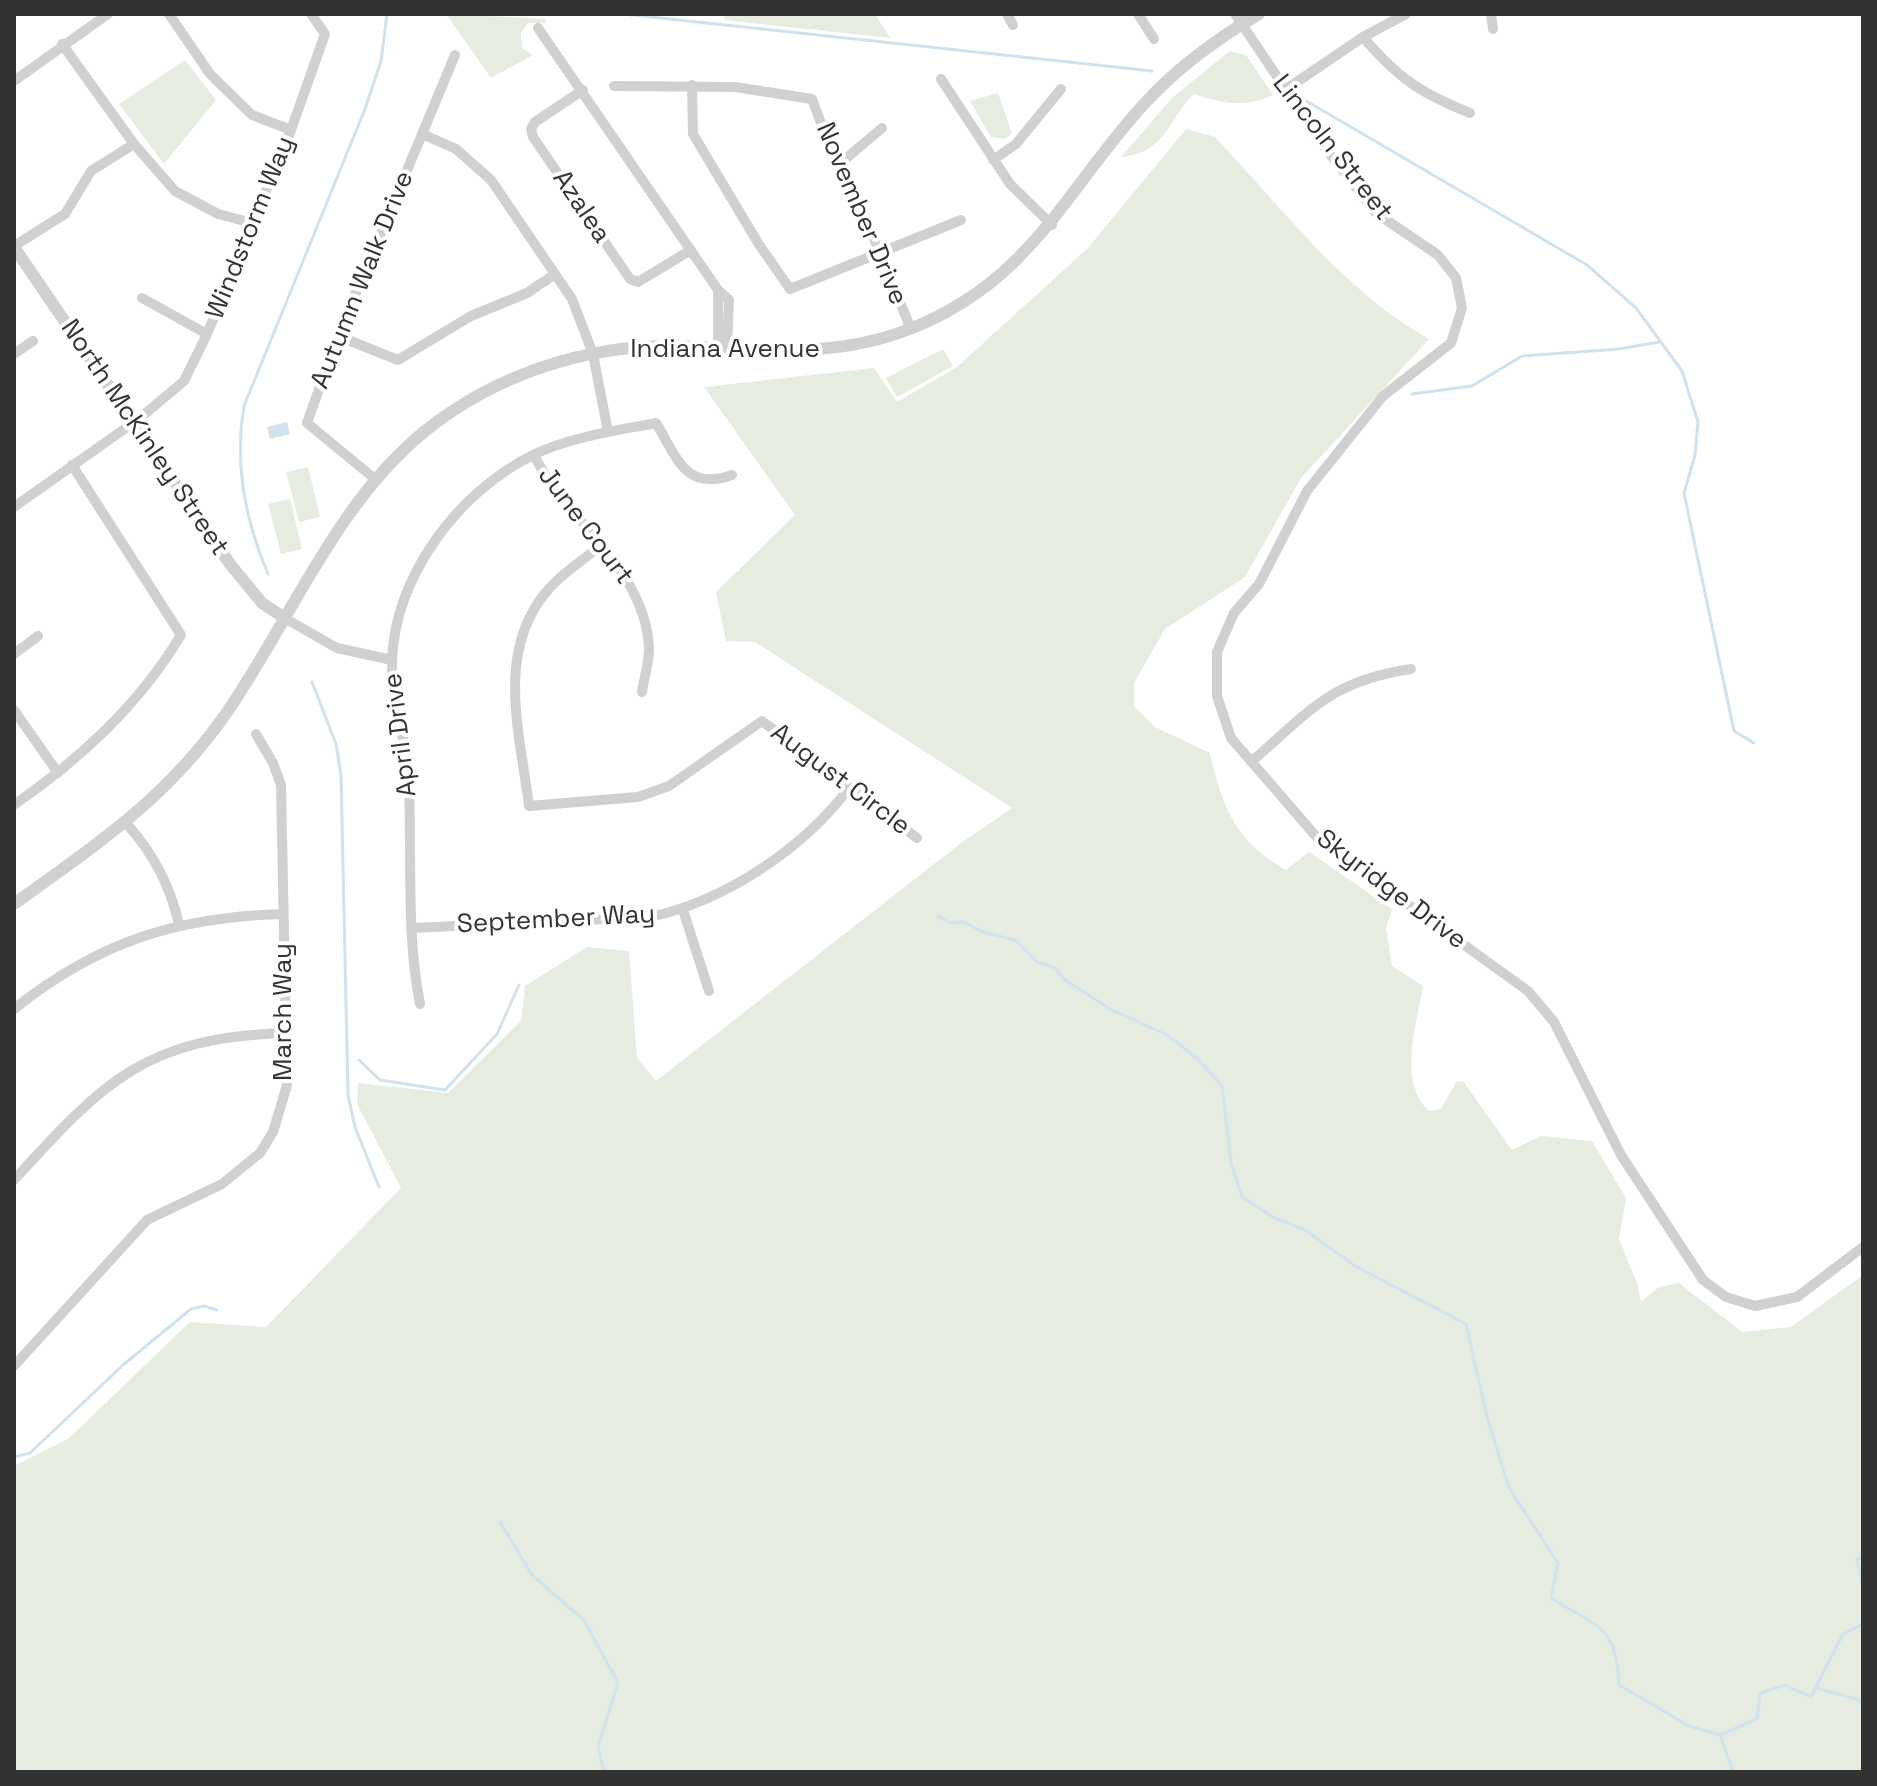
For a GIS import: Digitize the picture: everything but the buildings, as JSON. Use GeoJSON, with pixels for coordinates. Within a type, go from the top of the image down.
{"type":"FeatureCollection","features":[{"type":"Feature","properties":{"kind":"street"},"geometry":{"type":"LineString","coordinates":[[14,81],[108,14]]}},
{"type":"Feature","properties":{"kind":"street"},"geometry":{"type":"LineString","coordinates":[[169,14],[210,74],[252,115],[291,130]]}},
{"type":"Feature","properties":{"kind":"street","name":"Windstorm Way"},"geometry":{"type":"LineString","coordinates":[[14,507],[134,422],[184,381],[207,334],[291,130],[325,34],[311,14]]}},
{"type":"Feature","properties":{"kind":"street"},"geometry":{"type":"LineString","coordinates":[[1007,14],[1013,25]]}},
{"type":"Feature","properties":{"kind":"street"},"geometry":{"type":"LineString","coordinates":[[1138,14],[1154,39]]}},
{"type":"Feature","properties":{"kind":"street","name":"Indiana Avenue"},"geometry":{"type":"LineString","coordinates":[[14,904],[127,824],[203,745],[375,479],[423,432],[473,398],[535,369],[593,354],[646,347],[820,351],[875,342],[911,329],[982,291],[1026,253],[1052,225],[1146,102],[1239,19],[1259,14]]}},
{"type":"Feature","properties":{"kind":"street"},"geometry":{"type":"LineString","coordinates":[[1285,90],[1363,37],[1406,14]]}},
{"type":"Feature","properties":{"kind":"street"},"geometry":{"type":"LineString","coordinates":[[1491,14],[1493,29]]}},
{"type":"Feature","properties":{"kind":"street","name":"Lincoln Street"},"geometry":{"type":"LineString","coordinates":[[1239,19],[1285,90],[1376,213],[1438,255],[1456,278],[1462,308]]}},
{"type":"Feature","properties":{"kind":"street"},"geometry":{"type":"LineString","coordinates":[[538,28],[718,290],[723,315],[722,349]]}},
{"type":"Feature","properties":{"kind":"street"},"geometry":{"type":"LineString","coordinates":[[1363,37],[1394,73],[1435,99],[1470,113]]}},
{"type":"Feature","properties":{"kind":"street"},"geometry":{"type":"LineString","coordinates":[[62,44],[134,144],[175,191],[218,214],[252,223]]}},
{"type":"Feature","properties":{"kind":"street","name":"Autumn Walk Drive"},"geometry":{"type":"LineString","coordinates":[[375,479],[307,423],[338,336],[455,55]]}},
{"type":"Feature","properties":{"kind":"street"},"geometry":{"type":"LineString","coordinates":[[941,79],[993,160],[1025,202],[1052,225]]}},
{"type":"Feature","properties":{"kind":"street"},"geometry":{"type":"LineString","coordinates":[[614,86],[692,85],[693,134],[758,243],[790,289],[961,220]]}},
{"type":"Feature","properties":{"kind":"street","name":"November Drive"},"geometry":{"type":"LineString","coordinates":[[692,85],[812,99],[837,166],[862,209],[911,329]]}},
{"type":"Feature","properties":{"kind":"street"},"geometry":{"type":"LineString","coordinates":[[993,160],[1016,144],[1061,89]]}},
{"type":"Feature","properties":{"kind":"street","name":"Azalea"},"geometry":{"type":"LineString","coordinates":[[583,90],[533,125],[533,137],[634,281],[648,279],[691,250]]}},
{"type":"Feature","properties":{"kind":"street"},"geometry":{"type":"LineString","coordinates":[[837,166],[882,128]]}},
{"type":"Feature","properties":{"kind":"street"},"geometry":{"type":"LineString","coordinates":[[422,134],[456,149],[474,162],[572,299],[593,354],[608,432]]}},
{"type":"Feature","properties":{"kind":"street"},"geometry":{"type":"LineString","coordinates":[[14,247],[65,214],[91,171],[134,144]]}},
{"type":"Feature","properties":{"kind":"street","name":"North McKinley Street"},"geometry":{"type":"LineString","coordinates":[[14,247],[230,564],[262,603],[286,619]]}},
{"type":"Feature","properties":{"kind":"street"},"geometry":{"type":"LineString","coordinates":[[338,336],[398,360],[471,316],[527,293],[555,274]]}},
{"type":"Feature","properties":{"kind":"street"},"geometry":{"type":"LineString","coordinates":[[142,298],[207,334]]}},
{"type":"Feature","properties":{"kind":"street","name":"Skyridge Drive"},"geometry":{"type":"LineString","coordinates":[[1462,308],[1451,343],[1383,396],[1349,434],[1307,491],[1259,584],[1234,613],[1217,652],[1217,696],[1231,738],[1320,841],[1528,991],[1554,1022],[1621,1155],[1703,1280],[1726,1297],[1755,1306],[1797,1297],[1863,1247]]}},
{"type":"Feature","properties":{"kind":"street"},"geometry":{"type":"LineString","coordinates":[[14,354],[33,341]]}},
{"type":"Feature","properties":{"kind":"street","name":"April Drive"},"geometry":{"type":"LineString","coordinates":[[420,1004],[412,928],[409,782],[394,700],[392,660],[398,620],[430,549],[473,497],[534,455],[608,432],[656,423],[687,473],[709,481],[732,475]]}},
{"type":"Feature","properties":{"kind":"street","name":"June Court"},"geometry":{"type":"LineString","coordinates":[[534,455],[552,489],[624,574],[638,599],[649,652],[642,692]]}},
{"type":"Feature","properties":{"kind":"street"},"geometry":{"type":"LineString","coordinates":[[14,805],[58,773],[125,712],[161,668],[181,635],[72,465]]}},
{"type":"Feature","properties":{"kind":"street","name":"August Circle"},"geometry":{"type":"LineString","coordinates":[[599,547],[549,589],[521,634],[515,659],[514,688],[529,806],[638,797],[669,786],[762,721],[917,838]]}},
{"type":"Feature","properties":{"kind":"street"},"geometry":{"type":"LineString","coordinates":[[286,619],[337,648],[392,660]]}},
{"type":"Feature","properties":{"kind":"street"},"geometry":{"type":"LineString","coordinates":[[14,654],[38,636]]}},
{"type":"Feature","properties":{"kind":"street"},"geometry":{"type":"LineString","coordinates":[[1251,762],[1334,690],[1371,675],[1411,669]]}},
{"type":"Feature","properties":{"kind":"street"},"geometry":{"type":"LineString","coordinates":[[14,710],[58,773]]}},
{"type":"Feature","properties":{"kind":"street","name":"March Way"},"geometry":{"type":"LineString","coordinates":[[14,1366],[147,1220],[222,1184],[260,1153],[273,1132],[287,1085],[281,785],[273,763],[256,734]]}},
{"type":"Feature","properties":{"kind":"street","name":"September Way"},"geometry":{"type":"LineString","coordinates":[[412,928],[650,917],[683,910],[744,878],[808,834],[826,819],[849,788]]}},
{"type":"Feature","properties":{"kind":"street"},"geometry":{"type":"LineString","coordinates":[[127,824],[155,857],[171,893],[179,924]]}},
{"type":"Feature","properties":{"kind":"street"},"geometry":{"type":"LineString","coordinates":[[683,910],[709,991]]}},
{"type":"Feature","properties":{"kind":"street"},"geometry":{"type":"LineString","coordinates":[[14,1009],[81,962],[140,936],[179,924],[214,918],[283,914]]}},
{"type":"Feature","properties":{"kind":"street"},"geometry":{"type":"LineString","coordinates":[[14,1180],[88,1101],[142,1064],[211,1038],[286,1033]]}},
{"type":"Feature","properties":{"kind":"shaded area"},"geometry":{"type":"Polygon","coordinates":[[[446,14],[546,19],[545,23],[528,23],[521,33],[522,48],[533,55],[491,78],[446,14]]]}},
{"type":"Feature","properties":{"kind":"shaded area"},"geometry":{"type":"Polygon","coordinates":[[[725,14],[875,14],[890,38],[724,20],[725,14]]]}},
{"type":"Feature","properties":{"kind":"shaded area"},"geometry":{"type":"Polygon","coordinates":[[[1230,51],[1246,55],[1273,95],[1252,102],[1234,103],[1194,94],[1157,142],[1136,154],[1121,157],[1173,97],[1230,51]]]}},
{"type":"Feature","properties":{"kind":"shaded area"},"geometry":{"type":"Polygon","coordinates":[[[185,60],[216,100],[164,164],[119,104],[185,60]]]}},
{"type":"Feature","properties":{"kind":"shaded area"},"geometry":{"type":"Polygon","coordinates":[[[998,93],[1012,134],[1005,139],[991,137],[970,101],[998,93]]]}},
{"type":"Feature","properties":{"kind":"shaded area"},"geometry":{"type":"Polygon","coordinates":[[[1186,129],[1215,137],[1342,273],[1398,320],[1429,339],[1301,478],[1245,577],[1165,629],[1134,683],[1134,706],[1155,727],[1210,753],[1233,821],[1254,847],[1269,859],[1286,870],[1309,852],[1392,909],[1386,929],[1392,966],[1423,986],[1411,1068],[1419,1099],[1429,1111],[1441,1109],[1456,1082],[1463,1081],[1512,1150],[1541,1136],[1592,1141],[1626,1198],[1619,1239],[1637,1283],[1641,1302],[1659,1287],[1679,1283],[1742,1332],[1791,1327],[1863,1275],[1863,1772],[14,1772],[14,1466],[68,1439],[190,1322],[266,1327],[401,1188],[357,1104],[358,1083],[448,1093],[521,1021],[525,986],[587,947],[629,951],[637,1058],[656,1081],[961,843],[1012,808],[755,642],[726,641],[716,592],[795,515],[704,387],[874,368],[897,402],[957,367],[1088,248],[1186,129]]]}},
{"type":"Feature","properties":{"kind":"shaded area"},"geometry":{"type":"Polygon","coordinates":[[[943,349],[953,366],[897,397],[886,378],[943,349]]]}},
{"type":"Feature","properties":{"kind":"shaded area"},"geometry":{"type":"Polygon","coordinates":[[[308,467],[320,517],[299,522],[286,472],[308,467]]]}},
{"type":"Feature","properties":{"kind":"shaded area"},"geometry":{"type":"Polygon","coordinates":[[[290,499],[302,549],[281,554],[268,504],[290,499]]]}},
{"type":"Feature","properties":{"kind":"water"},"geometry":{"type":"Polygon","coordinates":[[[287,422],[290,434],[270,439],[267,427],[287,422]]]}},
{"type":"Feature","properties":{"kind":"waterway"},"geometry":{"type":"LineString","coordinates":[[268,574],[253,533],[244,492],[240,449],[244,406],[365,109],[381,61],[387,14]]}},
{"type":"Feature","properties":{"kind":"waterway"},"geometry":{"type":"LineString","coordinates":[[623,14],[1152,71]]}},
{"type":"Feature","properties":{"kind":"waterway"},"geometry":{"type":"LineString","coordinates":[[1303,99],[1587,265],[1636,308],[1682,371],[1698,422],[1695,455],[1684,493],[1734,731],[1754,743]]}},
{"type":"Feature","properties":{"kind":"waterway"},"geometry":{"type":"LineString","coordinates":[[1412,394],[1472,386],[1522,356],[1619,349],[1659,342]]}},
{"type":"Feature","properties":{"kind":"waterway"},"geometry":{"type":"LineString","coordinates":[[312,682],[336,744],[341,775],[348,1095],[355,1127],[379,1187]]}},
{"type":"Feature","properties":{"kind":"waterway"},"geometry":{"type":"LineString","coordinates":[[938,916],[950,923],[964,922],[983,932],[1015,940],[1037,962],[1055,968],[1064,979],[1110,1009],[1167,1035],[1197,1058],[1222,1086],[1231,1163],[1242,1197],[1273,1217],[1305,1230],[1355,1266],[1466,1324],[1487,1417],[1509,1488],[1558,1563],[1551,1598],[1592,1622],[1608,1638],[1614,1650],[1619,1685],[1689,1726],[1720,1735],[1757,1719],[1760,1693],[1785,1685],[1811,1697],[1843,1634],[1863,1624]]}},
{"type":"Feature","properties":{"kind":"waterway"},"geometry":{"type":"LineString","coordinates":[[359,1060],[380,1080],[445,1090],[497,1034],[519,985]]}},
{"type":"Feature","properties":{"kind":"waterway"},"geometry":{"type":"LineString","coordinates":[[14,1457],[30,1453],[123,1365],[191,1309],[204,1306],[217,1310]]}},
{"type":"Feature","properties":{"kind":"waterway"},"geometry":{"type":"LineString","coordinates":[[500,1522],[532,1575],[584,1620],[618,1683],[598,1746],[604,1772]]}},
{"type":"Feature","properties":{"kind":"waterway"},"geometry":{"type":"LineString","coordinates":[[1863,1558],[1857,1559],[1863,1587]]}},
{"type":"Feature","properties":{"kind":"waterway"},"geometry":{"type":"LineString","coordinates":[[1816,1688],[1857,1699],[1863,1704]]}},
{"type":"Feature","properties":{"kind":"waterway"},"geometry":{"type":"LineString","coordinates":[[1720,1735],[1733,1772]]}}]}
